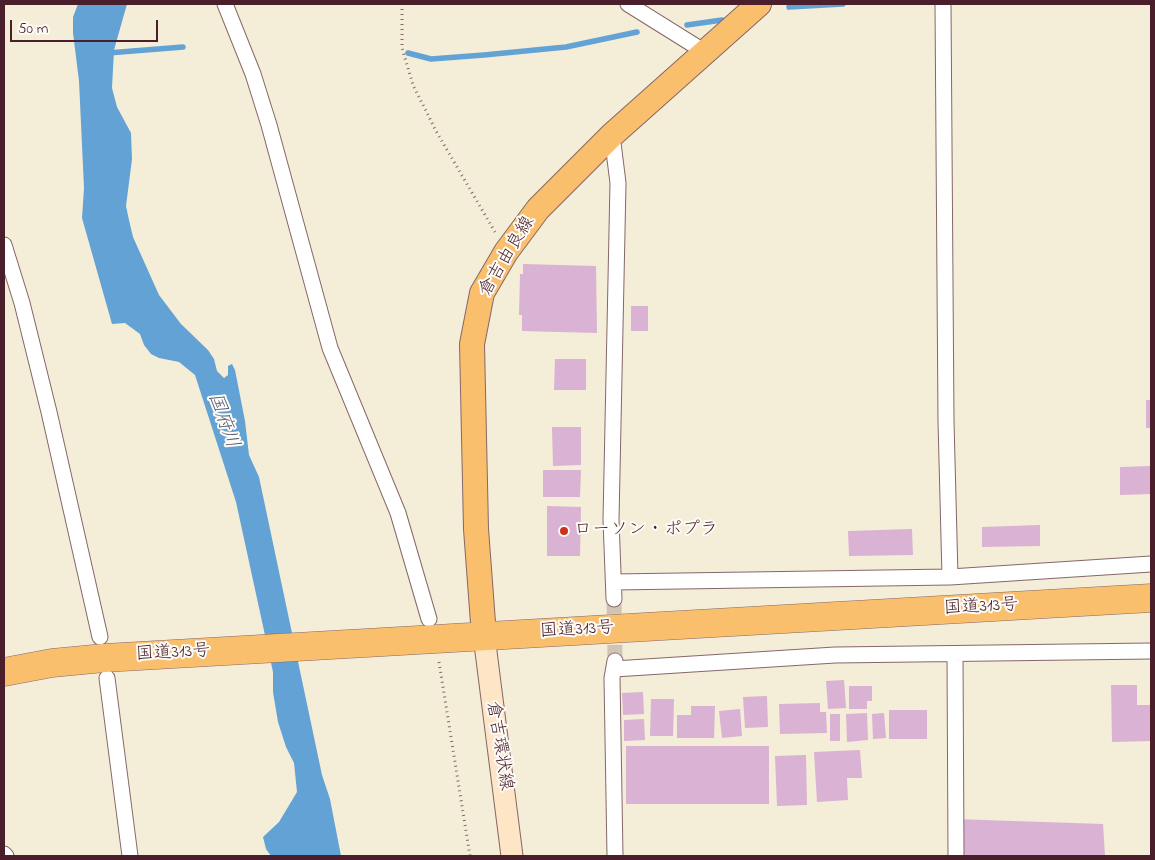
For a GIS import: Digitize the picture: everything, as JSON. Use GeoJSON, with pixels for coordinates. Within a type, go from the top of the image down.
{"type":"FeatureCollection","features":[{"type":"Feature","properties":{"kind":"highway","name":"国道313号"},"geometry":{"type":"LineString","coordinates":[[4,672],[52,663],[125,657],[1151,598]]}},
{"type":"Feature","properties":{"kind":"main road","name":"倉吉由良線"},"geometry":{"type":"LineString","coordinates":[[484,636],[476,529],[472,344],[482,293],[506,252],[538,209],[612,135],[759,4]]}},
{"type":"Feature","properties":{"kind":"main road","name":"倉吉環状線"},"geometry":{"type":"LineString","coordinates":[[484,636],[512,856]]}},
{"type":"Feature","properties":{"kind":"street"},"geometry":{"type":"LineString","coordinates":[[225,4],[253,74],[269,125],[330,348],[398,513],[431,640]]}},
{"type":"Feature","properties":{"kind":"street"},"geometry":{"type":"LineString","coordinates":[[628,4],[705,52]]}},
{"type":"Feature","properties":{"kind":"street"},"geometry":{"type":"LineString","coordinates":[[943,4],[946,411],[950,577]]}},
{"type":"Feature","properties":{"kind":"street"},"geometry":{"type":"LineString","coordinates":[[612,135],[618,183],[611,520],[614,599]]}},
{"type":"Feature","properties":{"kind":"street"},"geometry":{"type":"LineString","coordinates":[[4,245],[22,303],[49,412],[100,637]]}},
{"type":"Feature","properties":{"kind":"street"},"geometry":{"type":"LineString","coordinates":[[614,582],[950,577],[1151,564]]}},
{"type":"Feature","properties":{"kind":"street"},"geometry":{"type":"LineString","coordinates":[[615,856],[612,678],[614,664],[835,655],[1151,651]]}},
{"type":"Feature","properties":{"kind":"street"},"geometry":{"type":"LineString","coordinates":[[955,654],[956,856]]}},
{"type":"Feature","properties":{"kind":"street"},"geometry":{"type":"LineString","coordinates":[[107,678],[130,856]]}},
{"type":"Feature","properties":{"kind":"path"},"geometry":{"type":"LineString","coordinates":[[402,4],[402,48],[413,85],[436,131],[506,252]]}},
{"type":"Feature","properties":{"kind":"path"},"geometry":{"type":"LineString","coordinates":[[431,640],[470,856]]}},
{"type":"Feature","properties":{"kind":"water","name":"国府川"},"geometry":{"type":"Polygon","coordinates":[[[78,4],[127,4],[114,50],[112,88],[117,107],[131,133],[132,159],[126,206],[133,237],[159,295],[181,324],[208,350],[214,359],[217,371],[224,378],[228,375],[228,366],[232,364],[235,370],[245,421],[249,455],[259,477],[341,856],[271,856],[266,849],[263,837],[279,822],[297,792],[294,763],[286,747],[278,722],[273,692],[273,672],[236,502],[195,375],[179,362],[159,358],[151,354],[144,345],[140,334],[125,323],[112,324],[82,218],[84,188],[79,81],[73,33],[73,17],[78,4]]]}},
{"type":"Feature","properties":{"kind":"building"},"geometry":{"type":"Polygon","coordinates":[[[523,264],[596,266],[597,333],[522,331],[522,315],[519,315],[520,274],[523,274],[523,264]]]}},
{"type":"Feature","properties":{"kind":"building"},"geometry":{"type":"Polygon","coordinates":[[[631,306],[648,306],[648,331],[631,331],[631,306]]]}},
{"type":"Feature","properties":{"kind":"building"},"geometry":{"type":"Polygon","coordinates":[[[555,359],[586,359],[586,390],[554,390],[555,359]]]}},
{"type":"Feature","properties":{"kind":"building"},"geometry":{"type":"Polygon","coordinates":[[[1146,400],[1151,400],[1151,428],[1146,428],[1146,400]]]}},
{"type":"Feature","properties":{"kind":"building"},"geometry":{"type":"Polygon","coordinates":[[[552,427],[581,427],[581,465],[553,466],[552,427]]]}},
{"type":"Feature","properties":{"kind":"building"},"geometry":{"type":"Polygon","coordinates":[[[1151,466],[1151,494],[1120,495],[1120,467],[1151,466]]]}},
{"type":"Feature","properties":{"kind":"building"},"geometry":{"type":"Polygon","coordinates":[[[543,470],[581,470],[580,497],[543,497],[543,470]]]}},
{"type":"Feature","properties":{"kind":"building","name":"ローソン・ポプラ"},"geometry":{"type":"Polygon","coordinates":[[[547,506],[581,507],[580,556],[547,556],[547,506]]]}},
{"type":"Feature","properties":{"kind":"building"},"geometry":{"type":"Polygon","coordinates":[[[1040,525],[1040,546],[982,547],[982,527],[1040,525]]]}},
{"type":"Feature","properties":{"kind":"building"},"geometry":{"type":"Polygon","coordinates":[[[912,529],[913,555],[849,556],[848,531],[912,529]]]}},
{"type":"Feature","properties":{"kind":"building"},"geometry":{"type":"Polygon","coordinates":[[[844,680],[846,708],[828,709],[826,681],[844,680]]]}},
{"type":"Feature","properties":{"kind":"building"},"geometry":{"type":"Polygon","coordinates":[[[1111,685],[1137,685],[1137,705],[1151,705],[1151,741],[1112,742],[1111,685]]]}},
{"type":"Feature","properties":{"kind":"building"},"geometry":{"type":"Polygon","coordinates":[[[849,686],[872,686],[872,701],[867,701],[867,709],[849,709],[849,686]]]}},
{"type":"Feature","properties":{"kind":"building"},"geometry":{"type":"Polygon","coordinates":[[[643,692],[644,714],[623,715],[622,693],[643,692]]]}},
{"type":"Feature","properties":{"kind":"building"},"geometry":{"type":"Polygon","coordinates":[[[767,696],[768,727],[745,728],[743,697],[767,696]]]}},
{"type":"Feature","properties":{"kind":"building"},"geometry":{"type":"Polygon","coordinates":[[[651,699],[674,699],[673,736],[650,736],[651,699]]]}},
{"type":"Feature","properties":{"kind":"building"},"geometry":{"type":"Polygon","coordinates":[[[820,703],[820,712],[826,712],[827,733],[780,734],[779,704],[820,703]]]}},
{"type":"Feature","properties":{"kind":"building"},"geometry":{"type":"Polygon","coordinates":[[[691,706],[715,706],[714,738],[677,738],[677,715],[691,715],[691,706]]]}},
{"type":"Feature","properties":{"kind":"building"},"geometry":{"type":"Polygon","coordinates":[[[740,709],[742,736],[722,738],[719,711],[740,709]]]}},
{"type":"Feature","properties":{"kind":"building"},"geometry":{"type":"Polygon","coordinates":[[[889,710],[927,710],[927,739],[889,739],[889,710]]]}},
{"type":"Feature","properties":{"kind":"building"},"geometry":{"type":"Polygon","coordinates":[[[867,713],[868,740],[847,742],[846,714],[867,713]]]}},
{"type":"Feature","properties":{"kind":"building"},"geometry":{"type":"Polygon","coordinates":[[[884,713],[886,738],[873,739],[872,714],[884,713]]]}},
{"type":"Feature","properties":{"kind":"building"},"geometry":{"type":"Polygon","coordinates":[[[830,714],[840,714],[840,741],[830,741],[830,714]]]}},
{"type":"Feature","properties":{"kind":"building"},"geometry":{"type":"Polygon","coordinates":[[[644,719],[645,740],[624,741],[624,720],[644,719]]]}},
{"type":"Feature","properties":{"kind":"building"},"geometry":{"type":"Polygon","coordinates":[[[626,746],[769,746],[769,804],[626,804],[626,746]]]}},
{"type":"Feature","properties":{"kind":"building"},"geometry":{"type":"Polygon","coordinates":[[[860,750],[862,778],[847,778],[848,800],[817,802],[814,752],[860,750]]]}},
{"type":"Feature","properties":{"kind":"building"},"geometry":{"type":"Polygon","coordinates":[[[806,755],[807,805],[777,806],[775,756],[806,755]]]}},
{"type":"Feature","properties":{"kind":"building"},"geometry":{"type":"Polygon","coordinates":[[[954,819],[1103,824],[1105,856],[955,856],[954,819]]]}},
{"type":"Feature","properties":{"kind":"waterway"},"geometry":{"type":"LineString","coordinates":[[789,7],[843,4]]}},
{"type":"Feature","properties":{"kind":"waterway"},"geometry":{"type":"LineString","coordinates":[[687,25],[722,20]]}},
{"type":"Feature","properties":{"kind":"waterway"},"geometry":{"type":"LineString","coordinates":[[408,53],[431,59],[484,55],[566,47],[637,32]]}},
{"type":"Feature","properties":{"kind":"waterway"},"geometry":{"type":"LineString","coordinates":[[108,53],[183,47]]}},
{"type":"Feature","properties":{"kind":"tunnel"},"geometry":{"type":"LineString","coordinates":[[614,599],[615,659]]}},
{"type":"Feature","properties":{"kind":"place","name":"ローソン・ポプラ"},"geometry":{"type":"Point","coordinates":[564,531]}}]}
